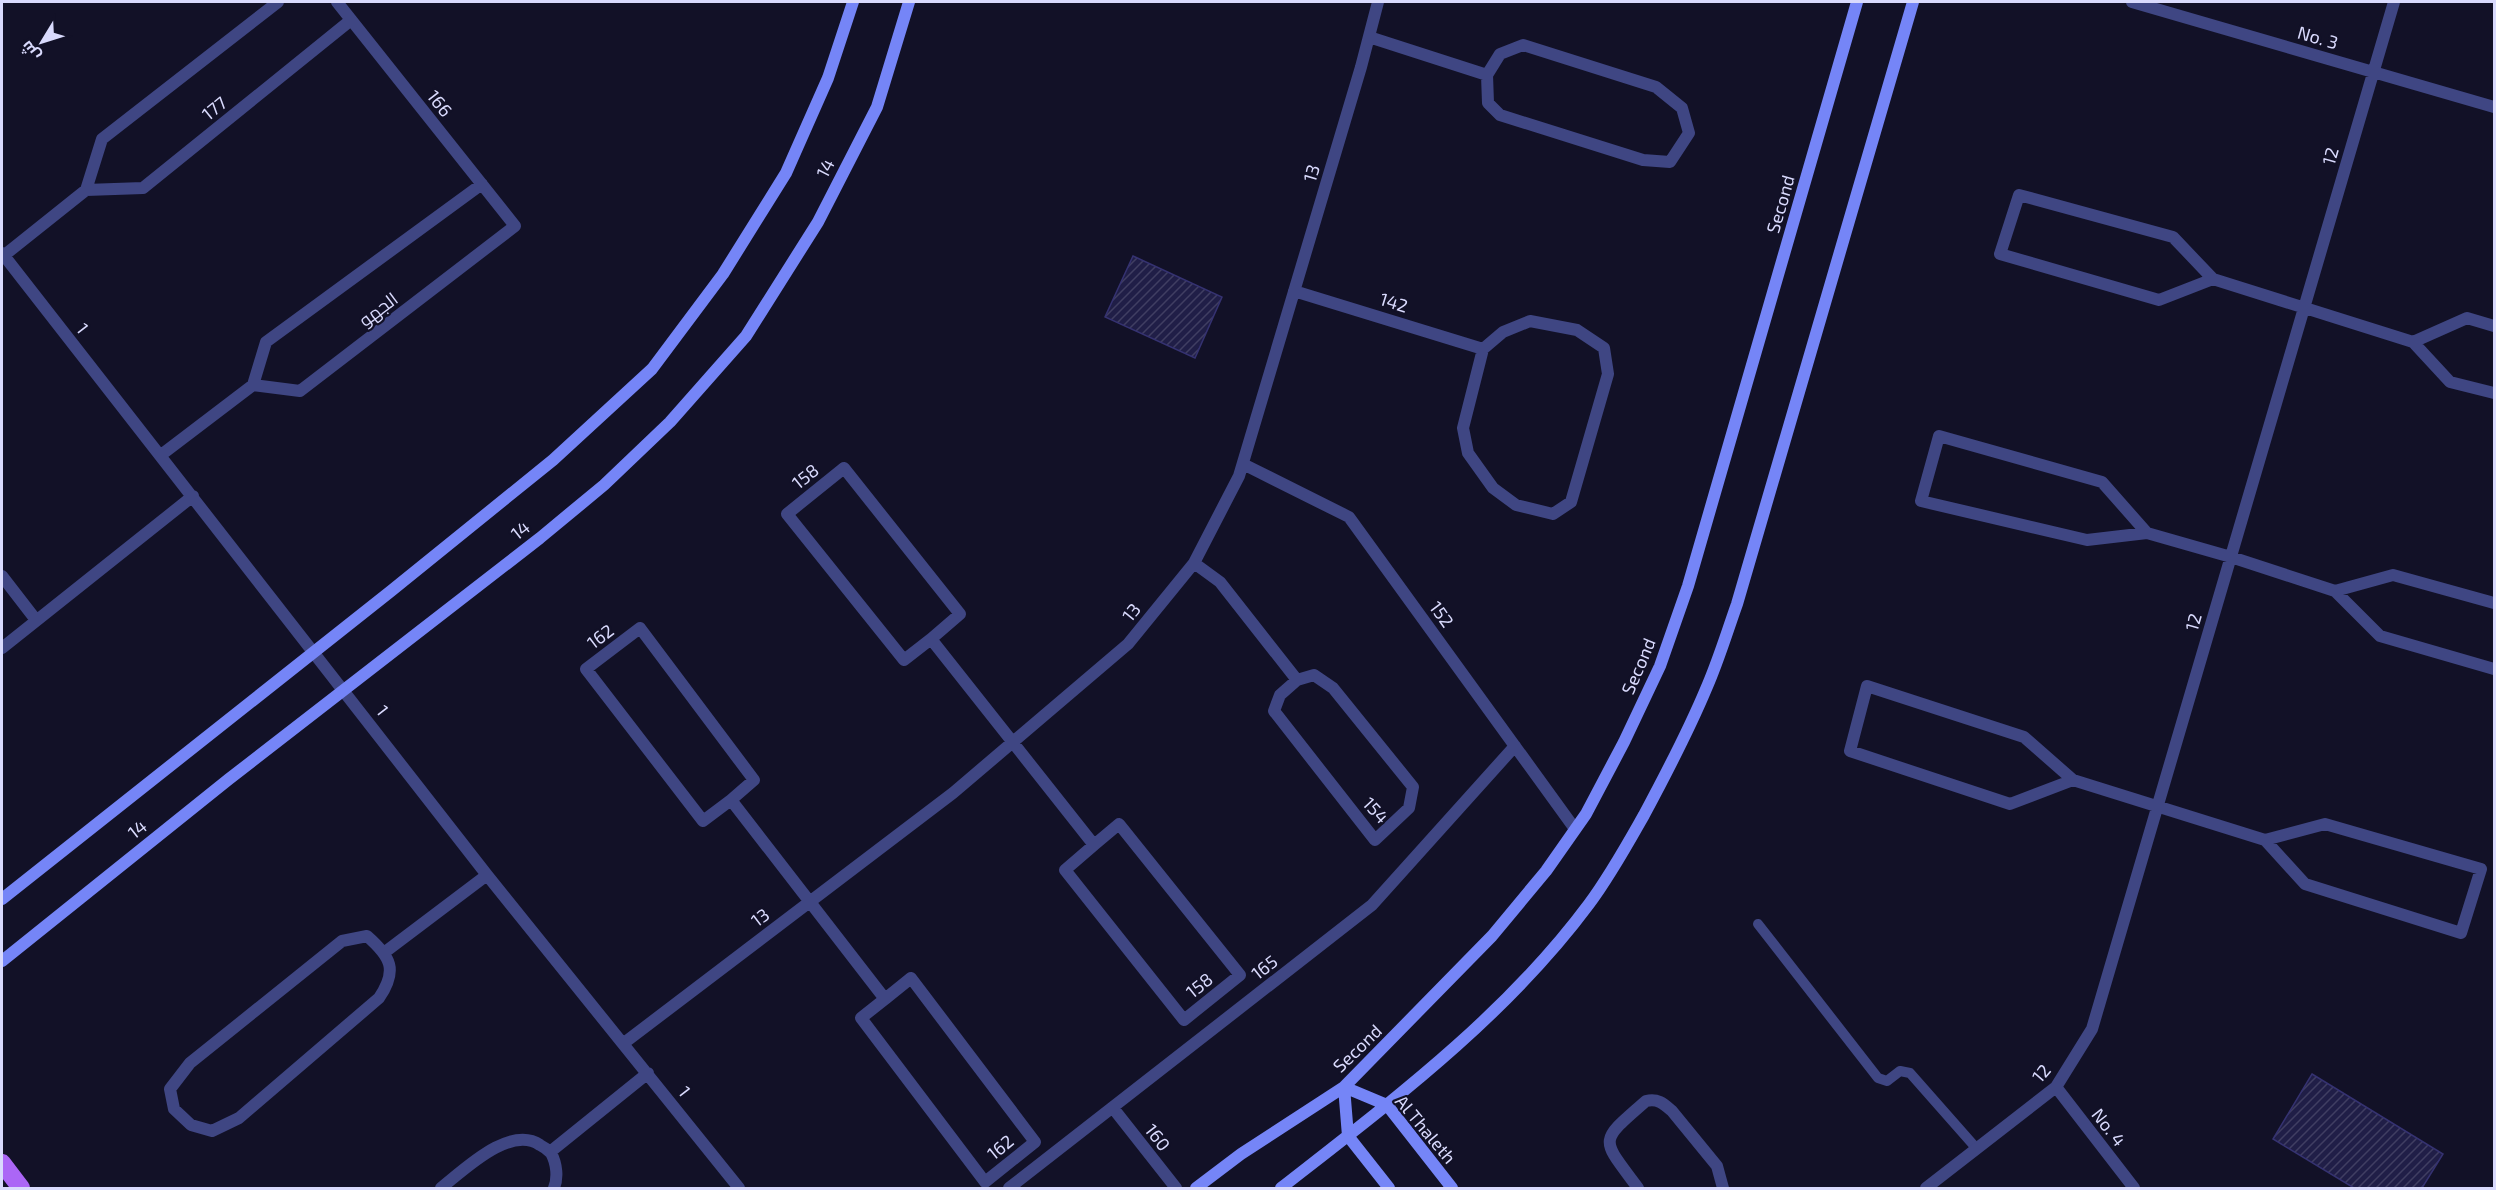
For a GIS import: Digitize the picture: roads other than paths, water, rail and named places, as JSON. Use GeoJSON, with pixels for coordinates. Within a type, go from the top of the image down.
{"type":"FeatureCollection","features":[{"type":"Feature","properties":{"kind":"main road"},"geometry":{"type":"LineString","coordinates":[[2,1163],[21,1188]]}},
{"type":"Feature","properties":{"kind":"street"},"geometry":{"type":"LineString","coordinates":[[2,255],[86,190],[102,139],[278,2]]}},
{"type":"Feature","properties":{"kind":"street","name":"166"},"geometry":{"type":"LineString","coordinates":[[337,2],[515,226]]}},
{"type":"Feature","properties":{"kind":"street","name":"14"},"geometry":{"type":"LineString","coordinates":[[2,899],[553,460],[652,369],[723,274],[786,173],[828,78],[853,2]]}},
{"type":"Feature","properties":{"kind":"street","name":"14"},"geometry":{"type":"LineString","coordinates":[[2,961],[604,485],[670,422],[746,336],[818,222],[876,106],[909,2]]}},
{"type":"Feature","properties":{"kind":"street","name":"13"},"geometry":{"type":"LineString","coordinates":[[624,1043],[953,793],[1128,644],[1194,564],[1243,464],[1378,2]]}},
{"type":"Feature","properties":{"kind":"street","name":"Second"},"geometry":{"type":"LineString","coordinates":[[1196,1188],[1241,1154],[1344,1087],[1441,991],[1492,936],[1546,872],[1586,814],[1660,666],[1688,586],[1857,2]]}},
{"type":"Feature","properties":{"kind":"street"},"geometry":{"type":"LineString","coordinates":[[1281,1188],[1387,1105],[1479,1026],[1547,955],[1590,903],[1629,841],[1671,765],[1707,688],[1737,604],[1913,2]]}},
{"type":"Feature","properties":{"kind":"street","name":"No. 3"},"geometry":{"type":"LineString","coordinates":[[2132,2],[2494,107]]}},
{"type":"Feature","properties":{"kind":"street","name":"12"},"geometry":{"type":"LineString","coordinates":[[1926,1188],[2056,1088],[2092,1029],[2394,2]]}},
{"type":"Feature","properties":{"kind":"street","name":"177"},"geometry":{"type":"LineString","coordinates":[[86,190],[143,188],[351,20]]}},
{"type":"Feature","properties":{"kind":"street"},"geometry":{"type":"LineString","coordinates":[[1369,38],[1487,75]]}},
{"type":"Feature","properties":{"kind":"street"},"geometry":{"type":"LineString","coordinates":[[1523,45],[1656,87],[1682,108],[1689,133],[1670,162],[1643,160],[1500,114],[1488,103],[1487,75],[1500,54],[1523,45]]}},
{"type":"Feature","properties":{"kind":"street"},"geometry":{"type":"LineString","coordinates":[[161,455],[253,385],[266,342],[482,184]]}},
{"type":"Feature","properties":{"kind":"street"},"geometry":{"type":"LineString","coordinates":[[2213,279],[2159,300],[2000,254],[2019,195],[2173,237],[2213,279],[2413,342],[2450,382],[2494,393]]}},
{"type":"Feature","properties":{"kind":"street","name":"الجهو"},"geometry":{"type":"LineString","coordinates":[[253,385],[300,391],[515,226]]}},
{"type":"Feature","properties":{"kind":"street","name":"1"},"geometry":{"type":"LineString","coordinates":[[2,255],[161,455],[487,875],[739,1188]]}},
{"type":"Feature","properties":{"kind":"street","name":"142"},"geometry":{"type":"LineString","coordinates":[[1294,291],[1483,349]]}},
{"type":"Feature","properties":{"kind":"street"},"geometry":{"type":"LineString","coordinates":[[2413,342],[2467,318],[2494,326]]}},
{"type":"Feature","properties":{"kind":"street"},"geometry":{"type":"LineString","coordinates":[[1530,321],[1577,330],[1604,348],[1608,374],[1578,480],[1571,502],[1553,514],[1516,506],[1493,488],[1468,453],[1463,428],[1483,349],[1503,332],[1530,321]]}},
{"type":"Feature","properties":{"kind":"street"},"geometry":{"type":"LineString","coordinates":[[2147,533],[2102,482],[1940,436],[1921,501],[2087,540],[2147,533],[2231,557],[2335,591],[2380,636],[2494,669]]}},
{"type":"Feature","properties":{"kind":"street","name":"152"},"geometry":{"type":"LineString","coordinates":[[1243,464],[1349,517],[1575,829]]}},
{"type":"Feature","properties":{"kind":"street","name":"158"},"geometry":{"type":"LineString","coordinates":[[844,468],[960,614],[931,639],[904,660],[787,514],[844,468]]}},
{"type":"Feature","properties":{"kind":"street"},"geometry":{"type":"LineString","coordinates":[[2,648],[193,496]]}},
{"type":"Feature","properties":{"kind":"street"},"geometry":{"type":"LineString","coordinates":[[1194,564],[1220,582],[1297,680]]}},
{"type":"Feature","properties":{"kind":"street"},"geometry":{"type":"LineString","coordinates":[[2335,591],[2393,575],[2494,603]]}},
{"type":"Feature","properties":{"kind":"street"},"geometry":{"type":"LineString","coordinates":[[2,576],[36,620]]}},
{"type":"Feature","properties":{"kind":"street","name":"162"},"geometry":{"type":"LineString","coordinates":[[640,628],[754,780],[731,800],[703,821],[586,669],[640,628]]}},
{"type":"Feature","properties":{"kind":"street"},"geometry":{"type":"LineString","coordinates":[[931,639],[1094,845]]}},
{"type":"Feature","properties":{"kind":"street","name":"154"},"geometry":{"type":"LineString","coordinates":[[1314,675],[1333,688],[1413,787],[1409,808],[1375,840],[1274,711],[1280,695],[1297,680],[1314,675]]}},
{"type":"Feature","properties":{"kind":"street"},"geometry":{"type":"LineString","coordinates":[[2073,780],[2010,804],[1850,750],[1867,686],[2024,737],[2073,780],[2265,840],[2305,884],[2461,933],[2481,869],[2325,824],[2265,840]]}},
{"type":"Feature","properties":{"kind":"street","name":"165"},"geometry":{"type":"LineString","coordinates":[[1009,1188],[1372,905],[1515,746]]}},
{"type":"Feature","properties":{"kind":"street"},"geometry":{"type":"LineString","coordinates":[[731,800],[885,999]]}},
{"type":"Feature","properties":{"kind":"street","name":"158"},"geometry":{"type":"LineString","coordinates":[[1119,824],[1240,975],[1184,1020],[1065,870],[1094,845],[1119,824]]}},
{"type":"Feature","properties":{"kind":"street"},"geometry":{"type":"LineString","coordinates":[[385,952],[487,875]]}},
{"type":"Feature","properties":{"kind":"street"},"geometry":{"type":"LineString","coordinates":[[368,936],[385,952],[390,968],[389,983],[379,998],[239,1118],[212,1131],[191,1125],[174,1109],[170,1089],[190,1063],[342,941],[368,936]]}},
{"type":"Feature","properties":{"kind":"street","name":"162"},"geometry":{"type":"LineString","coordinates":[[911,978],[1035,1142],[985,1182],[861,1018],[885,999],[911,978]]}},
{"type":"Feature","properties":{"kind":"street"},"geometry":{"type":"LineString","coordinates":[[550,1152],[648,1073]]}},
{"type":"Feature","properties":{"kind":"street"},"geometry":{"type":"LineString","coordinates":[[1344,1087],[1348,1136],[1389,1188]]}},
{"type":"Feature","properties":{"kind":"street","name":"Al Thaleth"},"geometry":{"type":"LineString","coordinates":[[1344,1087],[1387,1105],[1452,1188]]}},
{"type":"Feature","properties":{"kind":"street","name":"No. 4"},"geometry":{"type":"LineString","coordinates":[[2056,1088],[2134,1188]]}},
{"type":"Feature","properties":{"kind":"street"},"geometry":{"type":"LineString","coordinates":[[1638,1188],[1610,1150],[1609,1138],[1612,1131],[1646,1101],[1653,1099],[1672,1111],[1717,1166],[1723,1188]]}},
{"type":"Feature","properties":{"kind":"street","name":"160"},"geometry":{"type":"LineString","coordinates":[[1113,1108],[1176,1188]]}},
{"type":"Feature","properties":{"kind":"street"},"geometry":{"type":"LineString","coordinates":[[441,1188],[489,1150],[514,1140],[535,1141],[550,1152],[557,1169],[554,1188]]}},
{"type":"Feature","properties":{"kind":"lane"},"geometry":{"type":"LineString","coordinates":[[1758,924],[1878,1078],[1887,1082],[1900,1071],[1911,1073],[1977,1149]]}}]}
